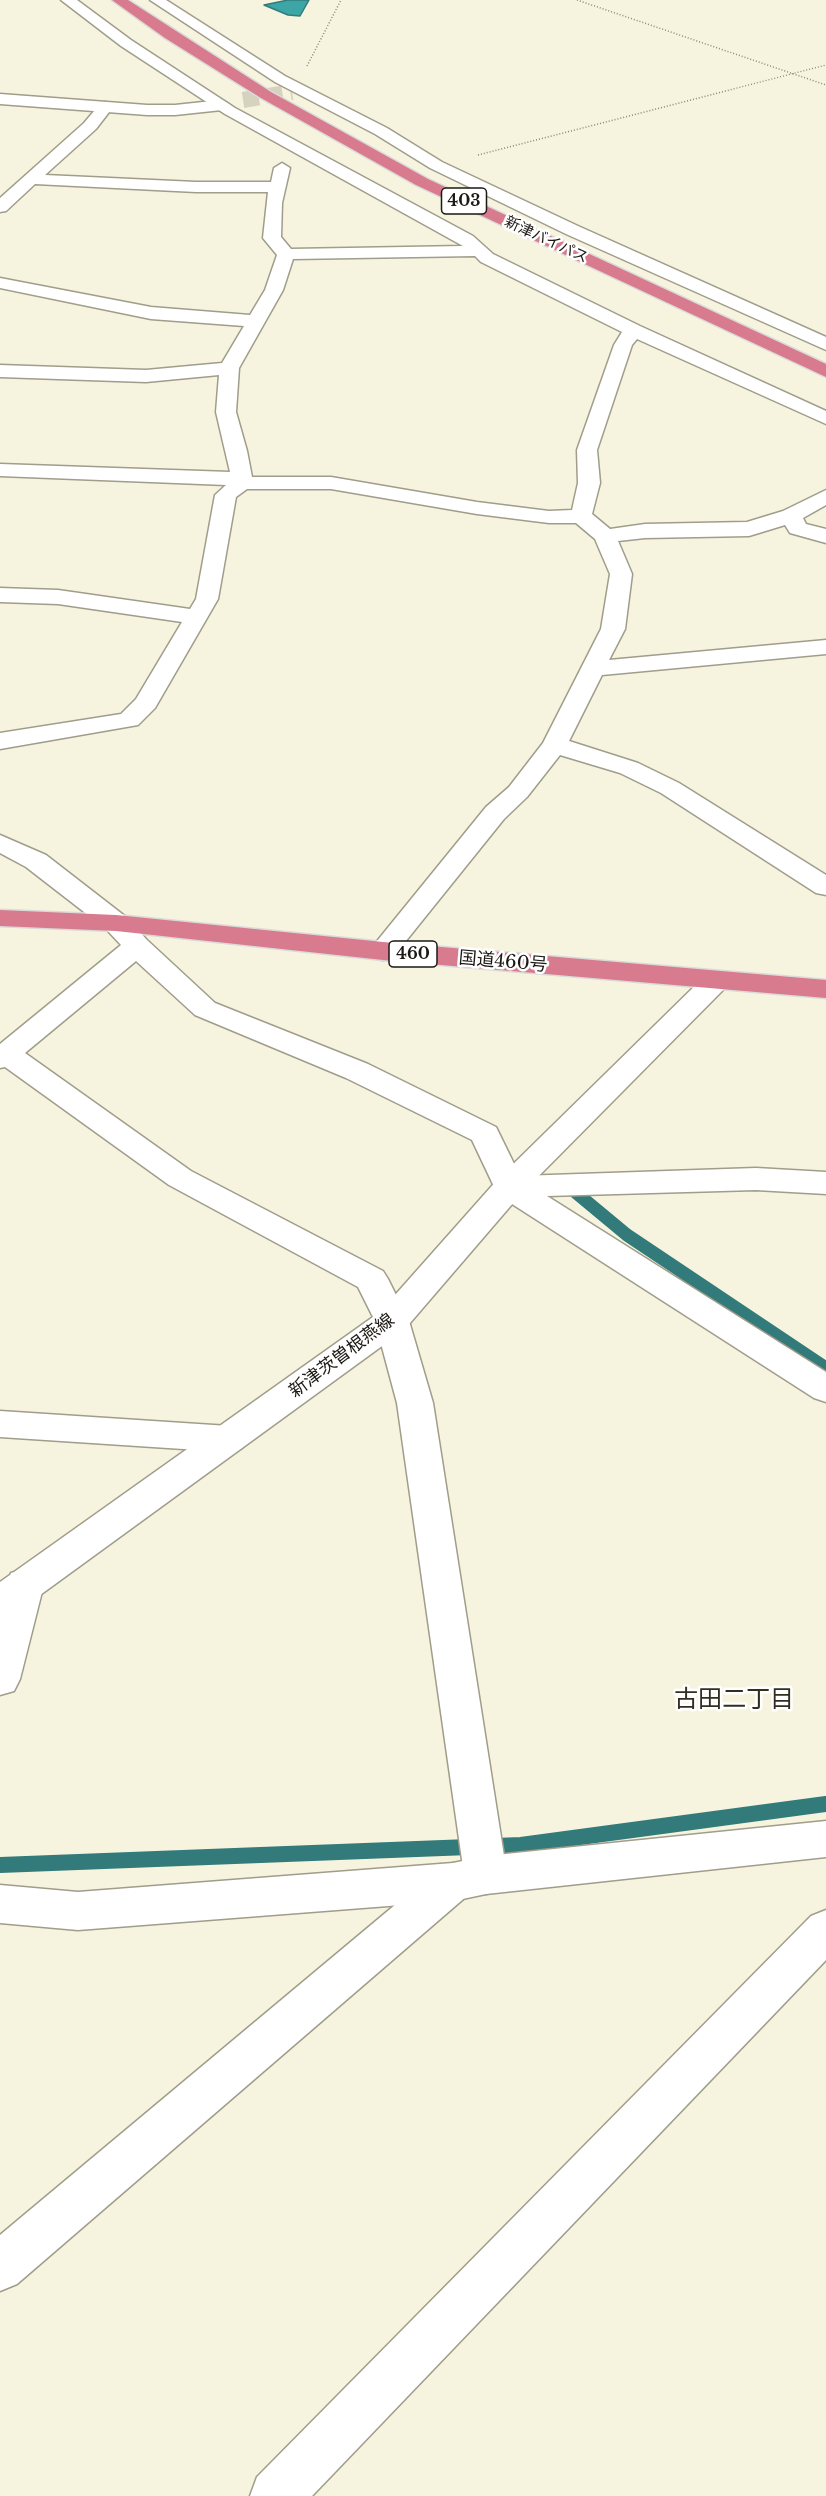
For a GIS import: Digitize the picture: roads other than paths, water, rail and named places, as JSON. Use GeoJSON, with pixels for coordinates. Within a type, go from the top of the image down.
{"type":"FeatureCollection","features":[{"type":"Feature","properties":{"kind":"highway","name":"新津バイパス"},"geometry":{"type":"LineString","coordinates":[[119,0],[266,95],[422,182],[826,371]]}},
{"type":"Feature","properties":{"kind":"highway","name":"国道460号"},"geometry":{"type":"LineString","coordinates":[[0,918],[116,922],[383,951],[826,989]]}},
{"type":"Feature","properties":{"kind":"street"},"geometry":{"type":"LineString","coordinates":[[68,0],[126,43],[222,105],[283,141],[467,240],[487,258],[633,330],[826,418]]}},
{"type":"Feature","properties":{"kind":"street"},"geometry":{"type":"LineString","coordinates":[[157,0],[298,91],[381,131],[436,165],[572,230],[826,344]]}},
{"type":"Feature","properties":{"kind":"street"},"geometry":{"type":"LineString","coordinates":[[0,99],[175,111],[243,100]]}},
{"type":"Feature","properties":{"kind":"street"},"geometry":{"type":"LineString","coordinates":[[0,207],[90,126],[105,107]]}},
{"type":"Feature","properties":{"kind":"street"},"geometry":{"type":"LineString","coordinates":[[283,141],[283,148],[276,155],[282,168],[274,203],[272,238],[286,254],[477,251]]}},
{"type":"Feature","properties":{"kind":"street"},"geometry":{"type":"LineString","coordinates":[[31,178],[196,187],[278,187]]}},
{"type":"Feature","properties":{"kind":"street"},"geometry":{"type":"LineString","coordinates":[[242,483],[237,451],[226,412],[229,368],[274,290],[286,254]]}},
{"type":"Feature","properties":{"kind":"street"},"geometry":{"type":"LineString","coordinates":[[0,283],[151,313],[256,321]]}},
{"type":"Feature","properties":{"kind":"street"},"geometry":{"type":"LineString","coordinates":[[580,516],[589,483],[587,450],[623,345],[633,330]]}},
{"type":"Feature","properties":{"kind":"street"},"geometry":{"type":"LineString","coordinates":[[0,371],[146,376],[229,368]]}},
{"type":"Feature","properties":{"kind":"street"},"geometry":{"type":"LineString","coordinates":[[0,470],[225,477],[242,483],[331,483],[477,508],[549,517],[580,516],[605,536],[621,574],[613,628],[555,745],[518,792],[495,813],[383,951]]}},
{"type":"Feature","properties":{"kind":"street"},"geometry":{"type":"LineString","coordinates":[[0,741],[129,720],[146,703],[207,599],[226,495],[242,483]]}},
{"type":"Feature","properties":{"kind":"street"},"geometry":{"type":"LineString","coordinates":[[605,536],[645,531],[749,529],[791,516],[826,496]]}},
{"type":"Feature","properties":{"kind":"street"},"geometry":{"type":"LineString","coordinates":[[791,516],[798,528],[826,536]]}},
{"type":"Feature","properties":{"kind":"street"},"geometry":{"type":"LineString","coordinates":[[0,594],[58,597],[196,617]]}},
{"type":"Feature","properties":{"kind":"street"},"geometry":{"type":"LineString","coordinates":[[593,669],[826,647]]}},
{"type":"Feature","properties":{"kind":"street"},"geometry":{"type":"LineString","coordinates":[[555,745],[629,768],[670,788],[826,886]]}},
{"type":"Feature","properties":{"kind":"street"},"geometry":{"type":"LineString","coordinates":[[0,843],[36,861],[116,922],[137,946],[205,1009],[357,1071],[485,1134],[509,1186],[826,1389]]}},
{"type":"Feature","properties":{"kind":"street"},"geometry":{"type":"LineString","coordinates":[[137,946],[2,1055],[180,1178],[371,1279],[392,1321],[416,1403],[470,1879]]}},
{"type":"Feature","properties":{"kind":"street","name":"新津茨曽根燕線"},"geometry":{"type":"LineString","coordinates":[[13,1594],[392,1321],[509,1186],[716,981]]}},
{"type":"Feature","properties":{"kind":"street"},"geometry":{"type":"LineString","coordinates":[[509,1186],[756,1179],[826,1183]]}},
{"type":"Feature","properties":{"kind":"street"},"geometry":{"type":"LineString","coordinates":[[0,1424],[229,1439]]}},
{"type":"Feature","properties":{"kind":"street"},"geometry":{"type":"LineString","coordinates":[[0,1679],[13,1594]]}},
{"type":"Feature","properties":{"kind":"street"},"geometry":{"type":"LineString","coordinates":[[0,1904],[78,1911],[470,1879],[826,1839]]}},
{"type":"Feature","properties":{"kind":"street"},"geometry":{"type":"LineString","coordinates":[[0,2267],[470,1879]]}},
{"type":"Feature","properties":{"kind":"street"},"geometry":{"type":"LineString","coordinates":[[276,2496],[826,1930]]}},
{"type":"Feature","properties":{"kind":"water"},"geometry":{"type":"Polygon","coordinates":[[[288,0],[309,0],[300,16],[288,15],[264,5],[288,0]]]}},
{"type":"Feature","properties":{"kind":"waterway"},"geometry":{"type":"LineString","coordinates":[[568,1186],[627,1235],[826,1368]]}},
{"type":"Feature","properties":{"kind":"waterway"},"geometry":{"type":"LineString","coordinates":[[0,1865],[521,1845],[826,1804]]}},
{"type":"Feature","properties":{"kind":"tunnel"},"geometry":{"type":"LineString","coordinates":[[243,100],[292,92]]}},
{"type":"Feature","properties":{"kind":"district","name":"古田二丁目"},"geometry":{"type":"Point","coordinates":[734,1700]}}]}
